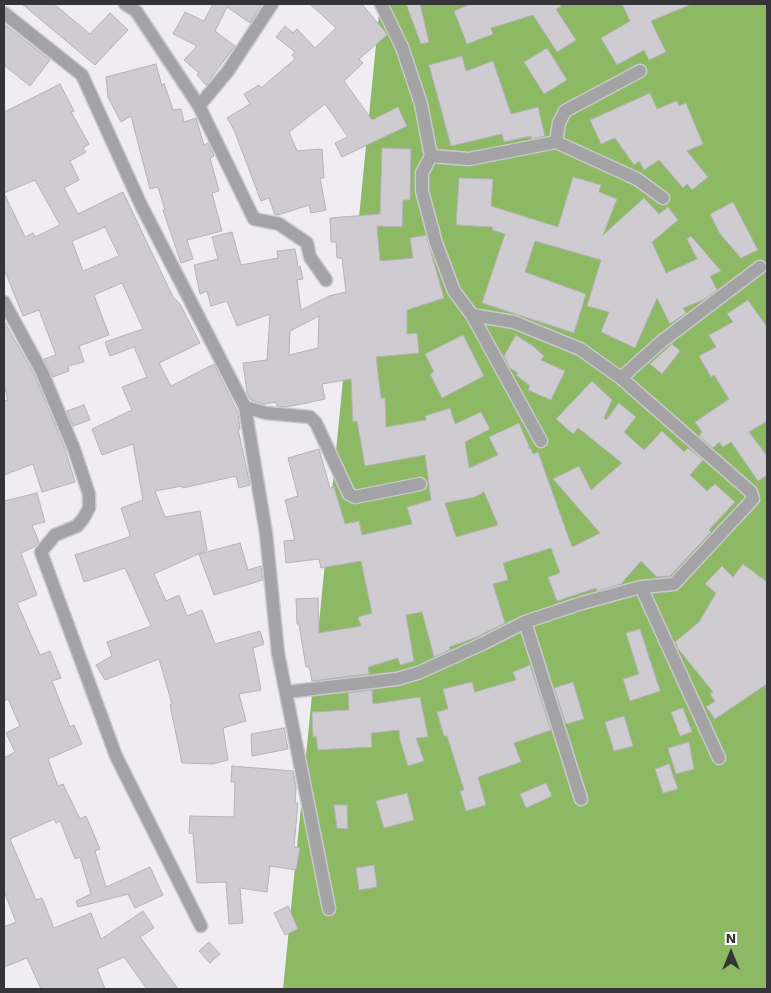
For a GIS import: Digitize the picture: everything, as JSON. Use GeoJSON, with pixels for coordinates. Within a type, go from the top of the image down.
{"type":"FeatureCollection","features":[{"type":"Feature","properties":{"kind":"street"},"geometry":{"type":"LineString","coordinates":[[125,4],[136,11],[199,106],[254,219],[278,224],[307,243],[310,257],[326,280]]}},
{"type":"Feature","properties":{"kind":"street"},"geometry":{"type":"LineString","coordinates":[[199,106],[228,71],[272,4]]}},
{"type":"Feature","properties":{"kind":"street"},"geometry":{"type":"LineString","coordinates":[[381,4],[402,47],[421,104],[431,156],[422,172],[422,190],[436,243],[454,291],[472,315],[541,441]]}},
{"type":"Feature","properties":{"kind":"street"},"geometry":{"type":"LineString","coordinates":[[4,13],[82,75],[141,205],[245,407],[266,533],[278,654],[329,909]]}},
{"type":"Feature","properties":{"kind":"street"},"geometry":{"type":"LineString","coordinates":[[556,142],[559,122],[565,111],[640,71]]}},
{"type":"Feature","properties":{"kind":"street"},"geometry":{"type":"LineString","coordinates":[[431,156],[468,159],[556,142],[636,179],[663,198]]}},
{"type":"Feature","properties":{"kind":"street"},"geometry":{"type":"LineString","coordinates":[[621,378],[661,342],[760,267]]}},
{"type":"Feature","properties":{"kind":"street"},"geometry":{"type":"LineString","coordinates":[[4,302],[42,372],[74,449],[88,494],[88,508],[84,519],[77,526],[56,535],[41,552],[116,756],[201,926]]}},
{"type":"Feature","properties":{"kind":"street"},"geometry":{"type":"LineString","coordinates":[[287,692],[396,679],[418,673],[525,622],[582,603],[640,587],[674,584],[753,499],[751,492],[621,378],[580,349],[514,322],[472,315]]}},
{"type":"Feature","properties":{"kind":"street"},"geometry":{"type":"LineString","coordinates":[[245,407],[266,413],[310,417],[316,423],[349,494],[355,497],[420,484]]}},
{"type":"Feature","properties":{"kind":"street"},"geometry":{"type":"LineString","coordinates":[[640,587],[719,758]]}},
{"type":"Feature","properties":{"kind":"street"},"geometry":{"type":"LineString","coordinates":[[525,622],[581,799]]}},
{"type":"Feature","properties":{"kind":"green space"},"geometry":{"type":"Polygon","coordinates":[[[380,4],[767,4],[767,989],[283,989],[380,4]]]}},
{"type":"Feature","properties":{"kind":"building"},"geometry":{"type":"Polygon","coordinates":[[[22,4],[54,4],[90,34],[110,13],[128,30],[95,65],[22,4]]]}},
{"type":"Feature","properties":{"kind":"building"},"geometry":{"type":"Polygon","coordinates":[[[213,4],[262,4],[250,23],[227,7],[215,31],[235,46],[206,85],[197,75],[199,73],[184,60],[197,46],[173,34],[185,12],[204,21],[213,4]]]}},
{"type":"Feature","properties":{"kind":"building"},"geometry":{"type":"Polygon","coordinates":[[[310,4],[362,4],[386,33],[387,35],[359,59],[363,63],[344,81],[372,120],[398,107],[407,126],[342,157],[335,143],[348,137],[325,104],[289,132],[297,151],[322,149],[324,178],[320,178],[326,210],[311,213],[309,205],[275,215],[269,198],[261,201],[234,130],[227,118],[250,104],[244,94],[259,85],[261,88],[295,59],[292,55],[295,52],[276,37],[285,26],[293,33],[297,29],[315,48],[336,28],[310,4]]]}},
{"type":"Feature","properties":{"kind":"building"},"geometry":{"type":"Polygon","coordinates":[[[406,4],[420,4],[429,42],[421,44],[406,4]]]}},
{"type":"Feature","properties":{"kind":"building"},"geometry":{"type":"Polygon","coordinates":[[[471,4],[560,4],[561,7],[556,9],[576,40],[557,52],[533,15],[491,28],[493,34],[467,44],[454,11],[471,4]]]}},
{"type":"Feature","properties":{"kind":"building"},"geometry":{"type":"Polygon","coordinates":[[[622,4],[692,4],[651,21],[666,52],[649,60],[644,50],[617,65],[601,38],[630,21],[622,4]]]}},
{"type":"Feature","properties":{"kind":"building"},"geometry":{"type":"Polygon","coordinates":[[[4,24],[50,60],[30,86],[4,65],[4,24]]]}},
{"type":"Feature","properties":{"kind":"building"},"geometry":{"type":"Polygon","coordinates":[[[547,48],[567,80],[544,94],[524,62],[547,48]]]}},
{"type":"Feature","properties":{"kind":"building"},"geometry":{"type":"Polygon","coordinates":[[[462,56],[466,71],[493,61],[511,114],[538,107],[545,136],[531,139],[531,136],[504,142],[502,134],[451,146],[429,65],[462,56]]]}},
{"type":"Feature","properties":{"kind":"building"},"geometry":{"type":"Polygon","coordinates":[[[156,64],[162,86],[164,83],[173,110],[181,109],[184,122],[196,118],[204,145],[208,143],[214,156],[210,158],[219,191],[212,193],[222,231],[187,240],[193,259],[181,263],[163,210],[165,210],[158,187],[150,189],[131,116],[121,122],[108,97],[106,77],[156,64]]]}},
{"type":"Feature","properties":{"kind":"building"},"geometry":{"type":"Polygon","coordinates":[[[60,84],[74,111],[71,112],[89,144],[83,148],[86,152],[70,161],[79,180],[64,188],[78,214],[123,192],[173,297],[180,304],[200,343],[159,363],[171,386],[214,364],[238,413],[240,429],[238,429],[250,485],[239,488],[236,476],[183,488],[182,486],[155,491],[165,517],[200,511],[207,550],[154,574],[166,601],[179,595],[187,616],[202,610],[215,644],[260,631],[264,644],[253,648],[261,690],[239,694],[246,721],[223,728],[228,760],[213,764],[182,763],[170,705],[172,704],[159,659],[105,680],[96,665],[112,656],[107,642],[151,626],[125,568],[84,582],[75,555],[129,537],[121,508],[143,500],[133,444],[102,455],[92,429],[132,410],[122,387],[147,377],[134,347],[110,356],[105,342],[143,329],[122,283],[94,295],[109,335],[79,346],[84,362],[68,366],[69,371],[53,377],[44,359],[56,355],[39,310],[23,316],[4,269],[4,193],[4,112],[60,84]],[[35,180],[4,193],[25,237],[33,233],[35,237],[60,225],[35,180]],[[105,227],[72,241],[83,271],[119,256],[105,227]]]}},
{"type":"Feature","properties":{"kind":"building"},"geometry":{"type":"Polygon","coordinates":[[[650,93],[657,109],[677,101],[679,106],[686,103],[703,144],[687,151],[708,177],[692,190],[687,184],[683,188],[659,160],[644,170],[639,161],[634,165],[615,138],[601,144],[590,120],[650,93]]]}},
{"type":"Feature","properties":{"kind":"building"},"geometry":{"type":"Polygon","coordinates":[[[382,148],[411,149],[410,200],[403,200],[402,227],[377,226],[380,261],[413,258],[410,238],[426,235],[444,298],[407,310],[407,334],[417,333],[419,353],[376,357],[381,398],[385,398],[386,427],[426,420],[425,416],[450,408],[455,424],[481,412],[490,429],[465,442],[469,468],[498,455],[489,437],[519,423],[529,446],[528,450],[530,447],[533,454],[538,452],[572,547],[600,533],[553,479],[579,466],[591,490],[622,463],[578,428],[573,434],[556,419],[592,381],[612,400],[604,418],[606,420],[619,403],[636,417],[624,432],[644,450],[662,431],[684,452],[688,448],[703,460],[690,475],[707,491],[715,484],[735,502],[709,530],[711,532],[670,576],[657,577],[641,561],[621,584],[597,591],[596,588],[557,601],[548,577],[560,573],[551,548],[503,563],[508,580],[493,584],[505,623],[477,637],[449,647],[450,650],[434,657],[422,612],[406,615],[414,661],[400,665],[398,658],[368,667],[369,674],[312,681],[309,667],[306,667],[299,624],[297,624],[296,599],[318,598],[319,633],[361,626],[358,617],[372,613],[361,561],[321,568],[319,559],[286,563],[284,541],[295,540],[285,500],[298,496],[288,458],[319,449],[330,488],[334,487],[345,524],[359,521],[362,535],[412,524],[407,507],[431,500],[425,455],[365,466],[357,421],[353,422],[351,379],[322,384],[325,399],[302,404],[285,407],[277,406],[276,402],[264,404],[251,400],[247,393],[243,363],[267,360],[270,314],[237,326],[227,301],[211,306],[207,291],[200,294],[194,265],[218,259],[212,237],[232,232],[241,265],[278,258],[277,251],[295,249],[298,267],[300,266],[303,279],[297,280],[301,310],[329,296],[346,292],[342,258],[337,258],[336,242],[331,242],[330,218],[380,214],[382,148]],[[319,316],[290,331],[289,355],[318,348],[319,316]],[[484,492],[475,497],[445,503],[456,537],[498,525],[484,492]]]}},
{"type":"Feature","properties":{"kind":"building"},"geometry":{"type":"Polygon","coordinates":[[[573,177],[601,185],[599,192],[617,199],[603,235],[644,198],[659,214],[668,207],[678,220],[652,242],[666,273],[697,259],[687,239],[691,236],[721,271],[710,276],[717,290],[703,300],[683,308],[686,313],[670,324],[657,298],[635,348],[601,332],[609,312],[587,306],[601,260],[535,241],[525,272],[586,294],[574,333],[482,303],[505,234],[492,230],[493,227],[456,225],[459,178],[493,179],[491,206],[558,227],[573,177]]]}},
{"type":"Feature","properties":{"kind":"building"},"geometry":{"type":"Polygon","coordinates":[[[733,202],[758,250],[741,258],[720,234],[710,214],[733,202]]]}},
{"type":"Feature","properties":{"kind":"building"},"geometry":{"type":"Polygon","coordinates":[[[748,300],[767,327],[767,421],[749,432],[767,456],[767,475],[758,481],[731,442],[723,447],[719,442],[713,448],[699,436],[702,432],[695,422],[729,399],[714,375],[711,377],[699,356],[716,347],[709,335],[733,322],[727,314],[748,300]]]}},
{"type":"Feature","properties":{"kind":"building"},"geometry":{"type":"Polygon","coordinates":[[[4,321],[35,376],[65,449],[75,482],[42,492],[33,464],[4,475],[4,401],[8,400],[4,384],[4,321]]]}},
{"type":"Feature","properties":{"kind":"building"},"geometry":{"type":"Polygon","coordinates":[[[463,335],[484,376],[442,398],[430,374],[434,372],[425,354],[463,335]]]}},
{"type":"Feature","properties":{"kind":"building"},"geometry":{"type":"Polygon","coordinates":[[[516,335],[544,356],[541,360],[565,371],[551,400],[528,390],[530,386],[516,375],[518,373],[510,368],[504,356],[516,335]]]}},
{"type":"Feature","properties":{"kind":"building"},"geometry":{"type":"Polygon","coordinates":[[[672,344],[680,351],[662,374],[650,364],[672,344]]]}},
{"type":"Feature","properties":{"kind":"building"},"geometry":{"type":"Polygon","coordinates":[[[84,405],[90,420],[73,426],[67,411],[84,405]]]}},
{"type":"Feature","properties":{"kind":"building"},"geometry":{"type":"Polygon","coordinates":[[[37,493],[45,522],[32,525],[39,542],[34,547],[21,553],[37,595],[17,603],[40,655],[50,651],[61,678],[52,681],[70,727],[74,725],[82,744],[48,759],[58,786],[63,784],[80,819],[86,816],[100,849],[95,851],[106,887],[150,867],[163,895],[135,908],[128,894],[78,907],[76,901],[91,894],[80,857],[75,859],[60,821],[56,823],[54,819],[10,839],[36,900],[42,898],[54,928],[91,913],[101,939],[143,911],[154,928],[140,937],[178,989],[147,989],[124,957],[97,969],[105,989],[41,989],[27,958],[4,967],[4,927],[16,922],[4,891],[4,758],[15,752],[6,733],[20,726],[8,699],[4,701],[4,501],[37,493]]]}},
{"type":"Feature","properties":{"kind":"building"},"geometry":{"type":"Polygon","coordinates":[[[240,543],[248,570],[261,566],[263,580],[214,595],[199,554],[240,543]]]}},
{"type":"Feature","properties":{"kind":"building"},"geometry":{"type":"Polygon","coordinates":[[[743,564],[767,582],[767,684],[715,719],[706,707],[715,701],[710,694],[713,692],[679,650],[675,642],[699,622],[716,593],[705,584],[722,566],[733,577],[743,564]]]}},
{"type":"Feature","properties":{"kind":"building"},"geometry":{"type":"Polygon","coordinates":[[[640,629],[660,691],[630,701],[623,679],[639,674],[626,633],[640,629]]]}},
{"type":"Feature","properties":{"kind":"building"},"geometry":{"type":"Polygon","coordinates":[[[530,665],[551,730],[514,743],[521,762],[478,777],[486,805],[466,811],[460,791],[464,790],[447,736],[444,736],[437,712],[448,709],[443,689],[472,682],[475,692],[516,680],[513,672],[530,665]]]}},
{"type":"Feature","properties":{"kind":"building"},"geometry":{"type":"Polygon","coordinates":[[[573,682],[584,719],[566,724],[554,688],[573,682]]]}},
{"type":"Feature","properties":{"kind":"building"},"geometry":{"type":"Polygon","coordinates":[[[372,690],[373,704],[420,697],[428,737],[416,738],[424,761],[408,766],[399,730],[371,733],[372,747],[318,750],[316,736],[313,737],[312,712],[349,710],[348,693],[372,690]]]}},
{"type":"Feature","properties":{"kind":"building"},"geometry":{"type":"Polygon","coordinates":[[[683,708],[692,732],[680,736],[671,712],[683,708]]]}},
{"type":"Feature","properties":{"kind":"building"},"geometry":{"type":"Polygon","coordinates":[[[624,716],[633,746],[614,751],[605,722],[624,716]]]}},
{"type":"Feature","properties":{"kind":"building"},"geometry":{"type":"Polygon","coordinates":[[[284,728],[288,749],[252,756],[251,734],[284,728]]]}},
{"type":"Feature","properties":{"kind":"building"},"geometry":{"type":"Polygon","coordinates":[[[689,742],[694,769],[676,774],[668,748],[689,742]]]}},
{"type":"Feature","properties":{"kind":"building"},"geometry":{"type":"Polygon","coordinates":[[[669,764],[678,789],[663,793],[655,769],[669,764]]]}},
{"type":"Feature","properties":{"kind":"building"},"geometry":{"type":"Polygon","coordinates":[[[232,766],[293,771],[296,787],[295,803],[298,803],[294,847],[300,848],[296,870],[270,866],[267,892],[240,888],[243,923],[229,924],[226,882],[197,883],[193,834],[189,833],[190,816],[234,817],[235,782],[231,782],[232,766]]]}},
{"type":"Feature","properties":{"kind":"building"},"geometry":{"type":"Polygon","coordinates":[[[546,783],[552,796],[526,808],[520,794],[546,783]]]}},
{"type":"Feature","properties":{"kind":"building"},"geometry":{"type":"Polygon","coordinates":[[[407,793],[414,820],[384,828],[376,801],[407,793]]]}},
{"type":"Feature","properties":{"kind":"building"},"geometry":{"type":"Polygon","coordinates":[[[334,805],[347,805],[348,829],[337,828],[334,805]]]}},
{"type":"Feature","properties":{"kind":"building"},"geometry":{"type":"Polygon","coordinates":[[[374,865],[377,887],[359,890],[356,868],[374,865]]]}},
{"type":"Feature","properties":{"kind":"building"},"geometry":{"type":"Polygon","coordinates":[[[288,906],[298,929],[285,935],[274,913],[288,906]]]}},
{"type":"Feature","properties":{"kind":"building"},"geometry":{"type":"Polygon","coordinates":[[[209,942],[220,954],[210,963],[199,951],[209,942]]]}}]}
